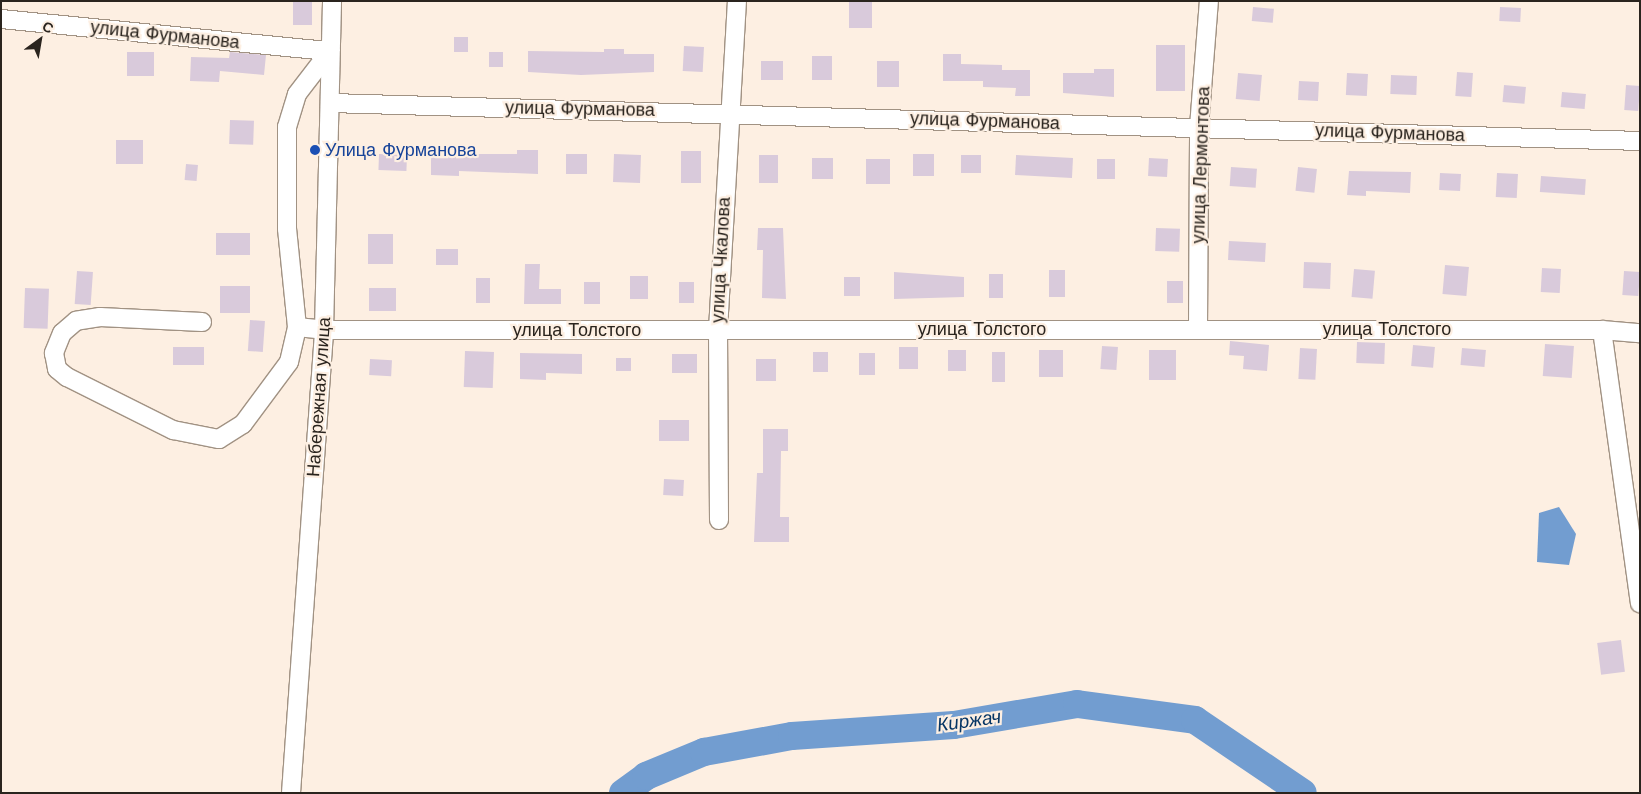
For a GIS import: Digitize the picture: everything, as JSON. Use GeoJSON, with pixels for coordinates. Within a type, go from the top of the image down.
{"type":"FeatureCollection","features":[{"type":"Feature","properties":{"kind":"street","name":"Набережная улица"},"geometry":{"type":"LineString","coordinates":[[291,793],[324,330],[332,1]]}},
{"type":"Feature","properties":{"kind":"street","name":"улица Чкалова"},"geometry":{"type":"LineString","coordinates":[[719,520],[718,330],[729,113],[738,1]]}},
{"type":"Feature","properties":{"kind":"street","name":"улица Лермонтова"},"geometry":{"type":"LineString","coordinates":[[1198,329],[1199,128],[1209,1]]}},
{"type":"Feature","properties":{"kind":"street","name":"улица Фурманова"},"geometry":{"type":"LineString","coordinates":[[1,19],[330,51]]}},
{"type":"Feature","properties":{"kind":"street"},"geometry":{"type":"LineString","coordinates":[[202,322],[100,317],[76,321],[62,334],[54,353],[57,369],[173,430],[219,439],[243,424],[289,362],[297,327],[287,229],[287,127],[297,94],[330,51]]}},
{"type":"Feature","properties":{"kind":"street","name":"улица Фурманова"},"geometry":{"type":"LineString","coordinates":[[330,103],[729,113],[1640,141]]}},
{"type":"Feature","properties":{"kind":"street","name":"улица Толстого"},"geometry":{"type":"LineString","coordinates":[[297,327],[324,330],[1198,329],[1602,330],[1640,333]]}},
{"type":"Feature","properties":{"kind":"street"},"geometry":{"type":"LineString","coordinates":[[1602,330],[1640,603]]}},
{"type":"Feature","properties":{"kind":"water"},"geometry":{"type":"Polygon","coordinates":[[[1559,507],[1576,534],[1569,565],[1537,562],[1539,513],[1559,507]]]}},
{"type":"Feature","properties":{"kind":"building"},"geometry":{"type":"Polygon","coordinates":[[[293,1],[312,1],[312,25],[293,25],[293,1]]]}},
{"type":"Feature","properties":{"kind":"building"},"geometry":{"type":"Polygon","coordinates":[[[849,2],[872,2],[872,28],[849,28],[849,2]]]}},
{"type":"Feature","properties":{"kind":"building"},"geometry":{"type":"Polygon","coordinates":[[[1253,7],[1274,9],[1273,23],[1252,21],[1253,7]]]}},
{"type":"Feature","properties":{"kind":"building"},"geometry":{"type":"Polygon","coordinates":[[[1500,7],[1521,8],[1520,22],[1499,21],[1500,7]]]}},
{"type":"Feature","properties":{"kind":"building"},"geometry":{"type":"Polygon","coordinates":[[[454,37],[468,37],[468,52],[454,52],[454,37]]]}},
{"type":"Feature","properties":{"kind":"building"},"geometry":{"type":"Polygon","coordinates":[[[1156,45],[1185,45],[1185,91],[1156,91],[1156,45]]]}},
{"type":"Feature","properties":{"kind":"building"},"geometry":{"type":"Polygon","coordinates":[[[684,46],[704,47],[703,72],[683,71],[684,46]]]}},
{"type":"Feature","properties":{"kind":"building"},"geometry":{"type":"Polygon","coordinates":[[[604,49],[624,49],[624,54],[654,54],[654,72],[581,75],[528,72],[528,51],[604,52],[604,49]]]}},
{"type":"Feature","properties":{"kind":"building"},"geometry":{"type":"Polygon","coordinates":[[[127,52],[154,52],[154,76],[127,76],[127,52]]]}},
{"type":"Feature","properties":{"kind":"building"},"geometry":{"type":"Polygon","coordinates":[[[230,52],[266,55],[264,75],[220,71],[219,82],[190,81],[191,57],[229,58],[230,52]]]}},
{"type":"Feature","properties":{"kind":"building"},"geometry":{"type":"Polygon","coordinates":[[[489,52],[503,52],[503,67],[489,67],[489,52]]]}},
{"type":"Feature","properties":{"kind":"building"},"geometry":{"type":"Polygon","coordinates":[[[943,54],[961,54],[961,64],[1002,65],[1002,70],[1030,70],[1030,96],[1015,96],[1016,88],[983,87],[983,81],[943,81],[943,54]]]}},
{"type":"Feature","properties":{"kind":"building"},"geometry":{"type":"Polygon","coordinates":[[[812,56],[832,56],[832,80],[812,80],[812,56]]]}},
{"type":"Feature","properties":{"kind":"building"},"geometry":{"type":"Polygon","coordinates":[[[761,61],[783,61],[783,80],[761,80],[761,61]]]}},
{"type":"Feature","properties":{"kind":"building"},"geometry":{"type":"Polygon","coordinates":[[[877,61],[899,61],[899,87],[877,87],[877,61]]]}},
{"type":"Feature","properties":{"kind":"building"},"geometry":{"type":"Polygon","coordinates":[[[1094,69],[1114,69],[1114,97],[1063,93],[1063,73],[1094,73],[1094,69]]]}},
{"type":"Feature","properties":{"kind":"building"},"geometry":{"type":"Polygon","coordinates":[[[1457,72],[1473,73],[1471,97],[1455,96],[1457,72]]]}},
{"type":"Feature","properties":{"kind":"building"},"geometry":{"type":"Polygon","coordinates":[[[1238,73],[1262,75],[1260,101],[1236,99],[1238,73]]]}},
{"type":"Feature","properties":{"kind":"building"},"geometry":{"type":"Polygon","coordinates":[[[1347,73],[1368,74],[1367,96],[1346,95],[1347,73]]]}},
{"type":"Feature","properties":{"kind":"building"},"geometry":{"type":"Polygon","coordinates":[[[1391,75],[1417,76],[1416,95],[1390,94],[1391,75]]]}},
{"type":"Feature","properties":{"kind":"building"},"geometry":{"type":"Polygon","coordinates":[[[1299,81],[1319,82],[1318,101],[1298,100],[1299,81]]]}},
{"type":"Feature","properties":{"kind":"building"},"geometry":{"type":"Polygon","coordinates":[[[1504,85],[1526,87],[1524,104],[1503,102],[1504,85]]]}},
{"type":"Feature","properties":{"kind":"building"},"geometry":{"type":"Polygon","coordinates":[[[1626,85],[1640,86],[1638,111],[1624,110],[1626,85]]]}},
{"type":"Feature","properties":{"kind":"building"},"geometry":{"type":"Polygon","coordinates":[[[1562,92],[1586,94],[1585,109],[1561,107],[1562,92]]]}},
{"type":"Feature","properties":{"kind":"building"},"geometry":{"type":"Polygon","coordinates":[[[230,120],[254,121],[253,145],[229,144],[230,120]]]}},
{"type":"Feature","properties":{"kind":"building"},"geometry":{"type":"Polygon","coordinates":[[[116,140],[143,140],[143,164],[116,164],[116,140]]]}},
{"type":"Feature","properties":{"kind":"building"},"geometry":{"type":"Polygon","coordinates":[[[517,150],[538,150],[538,174],[459,171],[459,176],[431,175],[431,154],[517,154],[517,150]]]}},
{"type":"Feature","properties":{"kind":"building"},"geometry":{"type":"Polygon","coordinates":[[[681,151],[701,151],[701,183],[681,183],[681,151]]]}},
{"type":"Feature","properties":{"kind":"building"},"geometry":{"type":"Polygon","coordinates":[[[379,154],[407,155],[406,171],[378,170],[379,154]]]}},
{"type":"Feature","properties":{"kind":"building"},"geometry":{"type":"Polygon","coordinates":[[[566,154],[587,154],[587,174],[566,174],[566,154]]]}},
{"type":"Feature","properties":{"kind":"building"},"geometry":{"type":"Polygon","coordinates":[[[614,154],[641,155],[640,183],[613,182],[614,154]]]}},
{"type":"Feature","properties":{"kind":"building"},"geometry":{"type":"Polygon","coordinates":[[[913,154],[934,154],[934,176],[913,176],[913,154]]]}},
{"type":"Feature","properties":{"kind":"building"},"geometry":{"type":"Polygon","coordinates":[[[759,155],[778,155],[778,183],[759,183],[759,155]]]}},
{"type":"Feature","properties":{"kind":"building"},"geometry":{"type":"Polygon","coordinates":[[[961,155],[981,155],[981,173],[961,173],[961,155]]]}},
{"type":"Feature","properties":{"kind":"building"},"geometry":{"type":"Polygon","coordinates":[[[1016,155],[1073,158],[1072,178],[1015,175],[1016,155]]]}},
{"type":"Feature","properties":{"kind":"building"},"geometry":{"type":"Polygon","coordinates":[[[812,158],[833,158],[833,179],[812,179],[812,158]]]}},
{"type":"Feature","properties":{"kind":"building"},"geometry":{"type":"Polygon","coordinates":[[[1149,158],[1168,159],[1167,177],[1148,176],[1149,158]]]}},
{"type":"Feature","properties":{"kind":"building"},"geometry":{"type":"Polygon","coordinates":[[[866,159],[890,159],[890,184],[866,184],[866,159]]]}},
{"type":"Feature","properties":{"kind":"building"},"geometry":{"type":"Polygon","coordinates":[[[1097,159],[1115,159],[1115,179],[1097,179],[1097,159]]]}},
{"type":"Feature","properties":{"kind":"building"},"geometry":{"type":"Polygon","coordinates":[[[186,164],[198,165],[197,181],[185,180],[186,164]]]}},
{"type":"Feature","properties":{"kind":"building"},"geometry":{"type":"Polygon","coordinates":[[[1231,167],[1257,169],[1256,188],[1230,186],[1231,167]]]}},
{"type":"Feature","properties":{"kind":"building"},"geometry":{"type":"Polygon","coordinates":[[[1298,167],[1317,169],[1314,193],[1295,191],[1298,167]]]}},
{"type":"Feature","properties":{"kind":"building"},"geometry":{"type":"Polygon","coordinates":[[[1349,171],[1411,172],[1410,193],[1366,191],[1366,196],[1347,195],[1349,171]]]}},
{"type":"Feature","properties":{"kind":"building"},"geometry":{"type":"Polygon","coordinates":[[[1440,173],[1461,174],[1460,191],[1439,190],[1440,173]]]}},
{"type":"Feature","properties":{"kind":"building"},"geometry":{"type":"Polygon","coordinates":[[[1497,173],[1518,174],[1517,198],[1496,197],[1497,173]]]}},
{"type":"Feature","properties":{"kind":"building"},"geometry":{"type":"Polygon","coordinates":[[[1541,176],[1586,179],[1585,195],[1540,192],[1541,176]]]}},
{"type":"Feature","properties":{"kind":"building"},"geometry":{"type":"Polygon","coordinates":[[[758,228],[783,228],[786,299],[762,298],[763,250],[757,250],[758,228]]]}},
{"type":"Feature","properties":{"kind":"building"},"geometry":{"type":"Polygon","coordinates":[[[1156,228],[1180,229],[1179,252],[1155,251],[1156,228]]]}},
{"type":"Feature","properties":{"kind":"building"},"geometry":{"type":"Polygon","coordinates":[[[216,233],[250,233],[250,255],[216,255],[216,233]]]}},
{"type":"Feature","properties":{"kind":"building"},"geometry":{"type":"Polygon","coordinates":[[[368,234],[393,234],[393,264],[368,264],[368,234]]]}},
{"type":"Feature","properties":{"kind":"building"},"geometry":{"type":"Polygon","coordinates":[[[1229,241],[1266,243],[1265,262],[1228,260],[1229,241]]]}},
{"type":"Feature","properties":{"kind":"building"},"geometry":{"type":"Polygon","coordinates":[[[436,249],[458,249],[458,265],[436,265],[436,249]]]}},
{"type":"Feature","properties":{"kind":"building"},"geometry":{"type":"Polygon","coordinates":[[[1304,262],[1331,263],[1330,289],[1303,288],[1304,262]]]}},
{"type":"Feature","properties":{"kind":"building"},"geometry":{"type":"Polygon","coordinates":[[[525,264],[540,264],[539,289],[561,289],[561,304],[524,304],[525,264]]]}},
{"type":"Feature","properties":{"kind":"building"},"geometry":{"type":"Polygon","coordinates":[[[1445,265],[1469,267],[1466,296],[1442,294],[1445,265]]]}},
{"type":"Feature","properties":{"kind":"building"},"geometry":{"type":"Polygon","coordinates":[[[1542,268],[1561,269],[1560,293],[1541,292],[1542,268]]]}},
{"type":"Feature","properties":{"kind":"building"},"geometry":{"type":"Polygon","coordinates":[[[1354,269],[1375,271],[1372,299],[1352,297],[1354,269]]]}},
{"type":"Feature","properties":{"kind":"building"},"geometry":{"type":"Polygon","coordinates":[[[1049,270],[1065,270],[1065,297],[1049,297],[1049,270]]]}},
{"type":"Feature","properties":{"kind":"building"},"geometry":{"type":"Polygon","coordinates":[[[77,271],[93,272],[91,305],[75,304],[77,271]]]}},
{"type":"Feature","properties":{"kind":"building"},"geometry":{"type":"Polygon","coordinates":[[[1624,271],[1640,272],[1638,296],[1622,295],[1624,271]]]}},
{"type":"Feature","properties":{"kind":"building"},"geometry":{"type":"Polygon","coordinates":[[[894,272],[964,277],[964,297],[894,299],[894,272]]]}},
{"type":"Feature","properties":{"kind":"building"},"geometry":{"type":"Polygon","coordinates":[[[989,274],[1003,274],[1003,298],[989,298],[989,274]]]}},
{"type":"Feature","properties":{"kind":"building"},"geometry":{"type":"Polygon","coordinates":[[[630,276],[648,276],[648,299],[630,299],[630,276]]]}},
{"type":"Feature","properties":{"kind":"building"},"geometry":{"type":"Polygon","coordinates":[[[844,277],[860,277],[860,296],[844,296],[844,277]]]}},
{"type":"Feature","properties":{"kind":"building"},"geometry":{"type":"Polygon","coordinates":[[[476,278],[490,278],[490,303],[476,303],[476,278]]]}},
{"type":"Feature","properties":{"kind":"building"},"geometry":{"type":"Polygon","coordinates":[[[1167,281],[1183,281],[1183,303],[1167,303],[1167,281]]]}},
{"type":"Feature","properties":{"kind":"building"},"geometry":{"type":"Polygon","coordinates":[[[584,282],[600,282],[600,304],[584,304],[584,282]]]}},
{"type":"Feature","properties":{"kind":"building"},"geometry":{"type":"Polygon","coordinates":[[[679,282],[694,282],[694,303],[679,303],[679,282]]]}},
{"type":"Feature","properties":{"kind":"building"},"geometry":{"type":"Polygon","coordinates":[[[220,286],[250,286],[250,313],[220,313],[220,286]]]}},
{"type":"Feature","properties":{"kind":"building"},"geometry":{"type":"Polygon","coordinates":[[[25,288],[49,289],[48,329],[24,328],[25,288]]]}},
{"type":"Feature","properties":{"kind":"building"},"geometry":{"type":"Polygon","coordinates":[[[369,288],[396,288],[396,311],[369,311],[369,288]]]}},
{"type":"Feature","properties":{"kind":"building"},"geometry":{"type":"Polygon","coordinates":[[[250,320],[265,321],[263,352],[248,351],[250,320]]]}},
{"type":"Feature","properties":{"kind":"building"},"geometry":{"type":"Polygon","coordinates":[[[1230,341],[1269,345],[1267,371],[1243,369],[1244,356],[1229,355],[1230,341]]]}},
{"type":"Feature","properties":{"kind":"building"},"geometry":{"type":"Polygon","coordinates":[[[1357,342],[1385,343],[1384,364],[1356,363],[1357,342]]]}},
{"type":"Feature","properties":{"kind":"building"},"geometry":{"type":"Polygon","coordinates":[[[1545,344],[1574,346],[1572,378],[1543,376],[1545,344]]]}},
{"type":"Feature","properties":{"kind":"building"},"geometry":{"type":"Polygon","coordinates":[[[1413,345],[1435,347],[1433,368],[1411,366],[1413,345]]]}},
{"type":"Feature","properties":{"kind":"building"},"geometry":{"type":"Polygon","coordinates":[[[1102,346],[1118,347],[1116,370],[1100,369],[1102,346]]]}},
{"type":"Feature","properties":{"kind":"building"},"geometry":{"type":"Polygon","coordinates":[[[173,347],[204,347],[204,365],[173,365],[173,347]]]}},
{"type":"Feature","properties":{"kind":"building"},"geometry":{"type":"Polygon","coordinates":[[[899,347],[918,347],[918,369],[899,369],[899,347]]]}},
{"type":"Feature","properties":{"kind":"building"},"geometry":{"type":"Polygon","coordinates":[[[1300,348],[1317,349],[1315,380],[1298,379],[1300,348]]]}},
{"type":"Feature","properties":{"kind":"building"},"geometry":{"type":"Polygon","coordinates":[[[1462,348],[1486,350],[1484,367],[1461,365],[1462,348]]]}},
{"type":"Feature","properties":{"kind":"building"},"geometry":{"type":"Polygon","coordinates":[[[948,350],[966,350],[966,371],[948,371],[948,350]]]}},
{"type":"Feature","properties":{"kind":"building"},"geometry":{"type":"Polygon","coordinates":[[[1039,350],[1063,350],[1063,377],[1039,377],[1039,350]]]}},
{"type":"Feature","properties":{"kind":"building"},"geometry":{"type":"Polygon","coordinates":[[[1149,350],[1176,350],[1176,380],[1149,380],[1149,350]]]}},
{"type":"Feature","properties":{"kind":"building"},"geometry":{"type":"Polygon","coordinates":[[[465,351],[494,352],[493,388],[464,387],[465,351]]]}},
{"type":"Feature","properties":{"kind":"building"},"geometry":{"type":"Polygon","coordinates":[[[813,352],[828,352],[828,372],[813,372],[813,352]]]}},
{"type":"Feature","properties":{"kind":"building"},"geometry":{"type":"Polygon","coordinates":[[[992,352],[1005,352],[1005,382],[992,382],[992,352]]]}},
{"type":"Feature","properties":{"kind":"building"},"geometry":{"type":"Polygon","coordinates":[[[520,353],[582,354],[582,374],[546,373],[546,380],[520,379],[520,353]]]}},
{"type":"Feature","properties":{"kind":"building"},"geometry":{"type":"Polygon","coordinates":[[[859,353],[875,353],[875,375],[859,375],[859,353]]]}},
{"type":"Feature","properties":{"kind":"building"},"geometry":{"type":"Polygon","coordinates":[[[672,354],[697,354],[697,373],[672,373],[672,354]]]}},
{"type":"Feature","properties":{"kind":"building"},"geometry":{"type":"Polygon","coordinates":[[[616,358],[631,358],[631,371],[616,371],[616,358]]]}},
{"type":"Feature","properties":{"kind":"building"},"geometry":{"type":"Polygon","coordinates":[[[370,359],[392,360],[391,376],[369,375],[370,359]]]}},
{"type":"Feature","properties":{"kind":"building"},"geometry":{"type":"Polygon","coordinates":[[[756,359],[776,359],[776,381],[756,381],[756,359]]]}},
{"type":"Feature","properties":{"kind":"building"},"geometry":{"type":"Polygon","coordinates":[[[659,420],[689,420],[689,441],[659,441],[659,420]]]}},
{"type":"Feature","properties":{"kind":"building"},"geometry":{"type":"Polygon","coordinates":[[[763,429],[788,429],[788,451],[781,451],[780,517],[789,517],[789,542],[754,542],[757,473],[763,473],[763,429]]]}},
{"type":"Feature","properties":{"kind":"building"},"geometry":{"type":"Polygon","coordinates":[[[664,479],[684,480],[683,496],[663,495],[664,479]]]}},
{"type":"Feature","properties":{"kind":"building"},"geometry":{"type":"Polygon","coordinates":[[[1621,640],[1625,672],[1601,675],[1597,643],[1621,640]]]}},
{"type":"Feature","properties":{"kind":"waterway","name":"Киржач"},"geometry":{"type":"LineString","coordinates":[[623,793],[646,776],[704,752],[792,736],[954,725],[1077,704],[1195,720],[1303,793]]}},
{"type":"Feature","properties":{"kind":"place","name":"Улица Фурманова"},"geometry":{"type":"Point","coordinates":[315,150]}}]}
